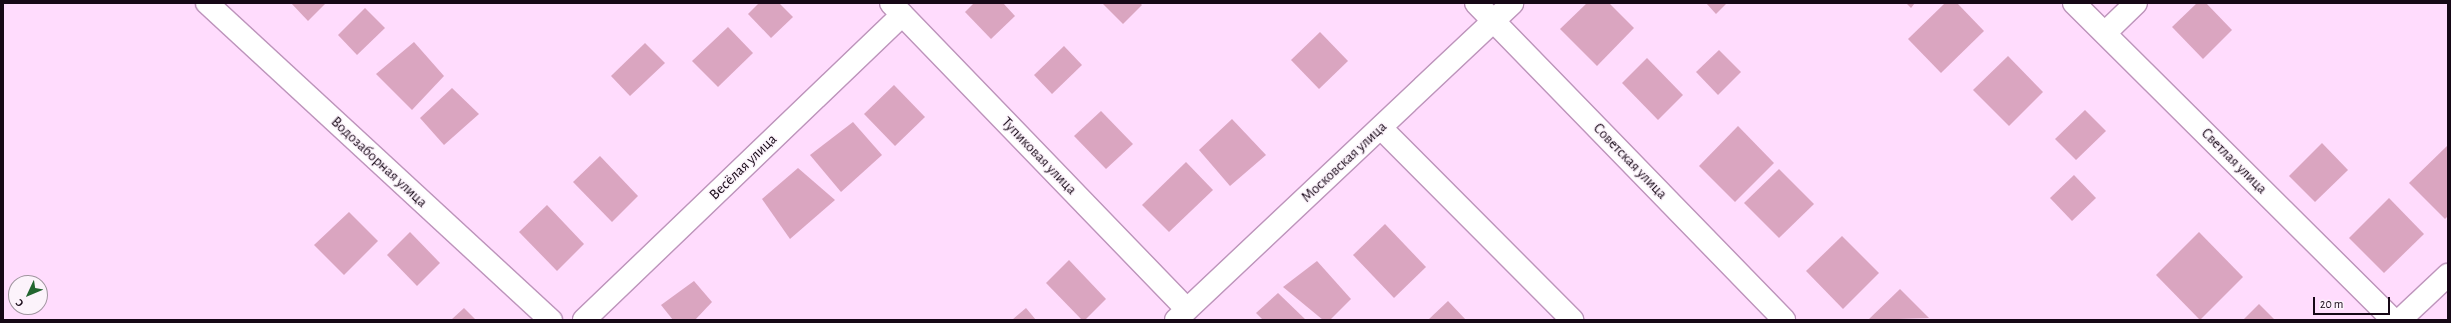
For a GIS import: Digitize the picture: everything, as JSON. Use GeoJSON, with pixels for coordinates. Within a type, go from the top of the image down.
{"type":"FeatureCollection","features":[{"type":"Feature","properties":{"kind":"street","name":"Водозаборная улица"},"geometry":{"type":"LineString","coordinates":[[208,3],[551,320]]}},
{"type":"Feature","properties":{"kind":"street","name":"Советская улица"},"geometry":{"type":"LineString","coordinates":[[1476,3],[1784,320]]}},
{"type":"Feature","properties":{"kind":"street","name":"Московская улица"},"geometry":{"type":"LineString","coordinates":[[1181,315],[1512,3]]}},
{"type":"Feature","properties":{"kind":"street","name":"Светлая улица"},"geometry":{"type":"LineString","coordinates":[[2074,3],[2393,320]]}},
{"type":"Feature","properties":{"kind":"street"},"geometry":{"type":"LineString","coordinates":[[2105,33],[2136,3]]}},
{"type":"Feature","properties":{"kind":"street","name":"Тупиковая улица"},"geometry":{"type":"LineString","coordinates":[[897,9],[1181,315]]}},
{"type":"Feature","properties":{"kind":"street","name":"Весёлая улица"},"geometry":{"type":"LineString","coordinates":[[584,320],[897,9]]}},
{"type":"Feature","properties":{"kind":"street"},"geometry":{"type":"LineString","coordinates":[[1380,128],[1572,320]]}},
{"type":"Feature","properties":{"kind":"street"},"geometry":{"type":"LineString","coordinates":[[2400,320],[2448,275]]}},
{"type":"Feature","properties":{"kind":"building"},"geometry":{"type":"Polygon","coordinates":[[[291,3],[326,3],[308,21],[291,3]]]}},
{"type":"Feature","properties":{"kind":"building"},"geometry":{"type":"Polygon","coordinates":[[[759,3],[779,3],[793,17],[771,38],[748,14],[759,3]]]}},
{"type":"Feature","properties":{"kind":"building"},"geometry":{"type":"Polygon","coordinates":[[[974,3],[1003,3],[1015,16],[991,39],[965,12],[974,3]]]}},
{"type":"Feature","properties":{"kind":"building"},"geometry":{"type":"Polygon","coordinates":[[[1102,3],[1140,3],[1142,5],[1123,24],[1102,3]]]}},
{"type":"Feature","properties":{"kind":"building"},"geometry":{"type":"Polygon","coordinates":[[[1587,3],[1609,3],[1634,28],[1597,66],[1560,29],[1587,3]]]}},
{"type":"Feature","properties":{"kind":"building"},"geometry":{"type":"Polygon","coordinates":[[[1706,3],[1727,3],[1716,14],[1706,3]]]}},
{"type":"Feature","properties":{"kind":"building"},"geometry":{"type":"Polygon","coordinates":[[[1906,3],[1915,3],[1911,8],[1906,3]]]}},
{"type":"Feature","properties":{"kind":"building"},"geometry":{"type":"Polygon","coordinates":[[[1945,3],[1957,3],[1984,31],[1941,73],[1908,39],[1945,3]]]}},
{"type":"Feature","properties":{"kind":"building"},"geometry":{"type":"Polygon","coordinates":[[[2197,3],[2206,3],[2232,30],[2203,59],[2172,27],[2197,3]]]}},
{"type":"Feature","properties":{"kind":"building"},"geometry":{"type":"Polygon","coordinates":[[[365,8],[385,28],[357,55],[338,35],[365,8]]]}},
{"type":"Feature","properties":{"kind":"building"},"geometry":{"type":"Polygon","coordinates":[[[728,27],[753,53],[718,87],[692,61],[728,27]]]}},
{"type":"Feature","properties":{"kind":"building"},"geometry":{"type":"Polygon","coordinates":[[[1320,32],[1348,61],[1319,89],[1291,60],[1320,32]]]}},
{"type":"Feature","properties":{"kind":"building"},"geometry":{"type":"Polygon","coordinates":[[[414,42],[444,76],[412,110],[376,74],[414,42]]]}},
{"type":"Feature","properties":{"kind":"building"},"geometry":{"type":"Polygon","coordinates":[[[645,43],[665,63],[630,96],[611,76],[645,43]]]}},
{"type":"Feature","properties":{"kind":"building"},"geometry":{"type":"Polygon","coordinates":[[[1064,46],[1082,65],[1052,94],[1034,75],[1064,46]]]}},
{"type":"Feature","properties":{"kind":"building"},"geometry":{"type":"Polygon","coordinates":[[[1719,50],[1741,72],[1718,95],[1696,72],[1719,50]]]}},
{"type":"Feature","properties":{"kind":"building"},"geometry":{"type":"Polygon","coordinates":[[[2008,56],[2043,92],[2009,126],[1973,90],[2008,56]]]}},
{"type":"Feature","properties":{"kind":"building"},"geometry":{"type":"Polygon","coordinates":[[[1647,58],[1683,95],[1658,120],[1622,83],[1647,58]]]}},
{"type":"Feature","properties":{"kind":"building"},"geometry":{"type":"Polygon","coordinates":[[[894,85],[925,117],[895,146],[864,114],[894,85]]]}},
{"type":"Feature","properties":{"kind":"building"},"geometry":{"type":"Polygon","coordinates":[[[452,88],[479,114],[444,145],[420,118],[452,88]]]}},
{"type":"Feature","properties":{"kind":"building"},"geometry":{"type":"Polygon","coordinates":[[[2085,110],[2106,131],[2076,160],[2055,139],[2085,110]]]}},
{"type":"Feature","properties":{"kind":"building"},"geometry":{"type":"Polygon","coordinates":[[[1101,111],[1133,144],[1106,169],[1074,136],[1101,111]]]}},
{"type":"Feature","properties":{"kind":"building"},"geometry":{"type":"Polygon","coordinates":[[[1232,119],[1266,155],[1230,186],[1199,150],[1232,119]]]}},
{"type":"Feature","properties":{"kind":"building"},"geometry":{"type":"Polygon","coordinates":[[[853,122],[882,155],[841,192],[810,155],[853,122]]]}},
{"type":"Feature","properties":{"kind":"building"},"geometry":{"type":"Polygon","coordinates":[[[1738,126],[1774,163],[1735,202],[1699,166],[1738,126]]]}},
{"type":"Feature","properties":{"kind":"building"},"geometry":{"type":"Polygon","coordinates":[[[2322,143],[2348,170],[2315,202],[2289,176],[2322,143]]]}},
{"type":"Feature","properties":{"kind":"building"},"geometry":{"type":"Polygon","coordinates":[[[2448,145],[2448,216],[2445,219],[2409,183],[2448,145]]]}},
{"type":"Feature","properties":{"kind":"building"},"geometry":{"type":"Polygon","coordinates":[[[600,156],[638,196],[612,222],[573,182],[600,156]]]}},
{"type":"Feature","properties":{"kind":"building"},"geometry":{"type":"Polygon","coordinates":[[[1186,162],[1213,190],[1169,232],[1142,205],[1186,162]]]}},
{"type":"Feature","properties":{"kind":"building"},"geometry":{"type":"Polygon","coordinates":[[[798,168],[835,200],[790,239],[762,199],[798,168]]]}},
{"type":"Feature","properties":{"kind":"building"},"geometry":{"type":"Polygon","coordinates":[[[1779,169],[1814,204],[1779,238],[1744,203],[1779,169]]]}},
{"type":"Feature","properties":{"kind":"building"},"geometry":{"type":"Polygon","coordinates":[[[2074,175],[2096,198],[2072,221],[2050,198],[2074,175]]]}},
{"type":"Feature","properties":{"kind":"building"},"geometry":{"type":"Polygon","coordinates":[[[2389,198],[2424,234],[2384,273],[2349,238],[2389,198]]]}},
{"type":"Feature","properties":{"kind":"building"},"geometry":{"type":"Polygon","coordinates":[[[547,205],[584,244],[557,271],[519,232],[547,205]]]}},
{"type":"Feature","properties":{"kind":"building"},"geometry":{"type":"Polygon","coordinates":[[[349,212],[378,241],[344,275],[314,245],[349,212]]]}},
{"type":"Feature","properties":{"kind":"building"},"geometry":{"type":"Polygon","coordinates":[[[1385,224],[1426,267],[1394,298],[1353,255],[1385,224]]]}},
{"type":"Feature","properties":{"kind":"building"},"geometry":{"type":"Polygon","coordinates":[[[410,232],[440,263],[417,286],[387,255],[410,232]]]}},
{"type":"Feature","properties":{"kind":"building"},"geometry":{"type":"Polygon","coordinates":[[[2199,232],[2243,277],[2200,320],[2156,275],[2199,232]]]}},
{"type":"Feature","properties":{"kind":"building"},"geometry":{"type":"Polygon","coordinates":[[[1842,236],[1879,273],[1843,309],[1806,271],[1842,236]]]}},
{"type":"Feature","properties":{"kind":"building"},"geometry":{"type":"Polygon","coordinates":[[[1069,260],[1106,299],[1085,320],[1082,320],[1046,283],[1069,260]]]}},
{"type":"Feature","properties":{"kind":"building"},"geometry":{"type":"Polygon","coordinates":[[[1317,261],[1351,299],[1330,320],[1323,320],[1283,287],[1317,261]]]}},
{"type":"Feature","properties":{"kind":"building"},"geometry":{"type":"Polygon","coordinates":[[[694,281],[712,302],[695,320],[673,320],[661,305],[694,281]]]}},
{"type":"Feature","properties":{"kind":"building"},"geometry":{"type":"Polygon","coordinates":[[[1900,289],[1929,318],[1868,320],[1900,289]]]}},
{"type":"Feature","properties":{"kind":"building"},"geometry":{"type":"Polygon","coordinates":[[[1278,293],[1306,320],[1263,320],[1256,313],[1278,293]]]}},
{"type":"Feature","properties":{"kind":"building"},"geometry":{"type":"Polygon","coordinates":[[[1448,301],[1466,320],[1428,320],[1448,301]]]}},
{"type":"Feature","properties":{"kind":"building"},"geometry":{"type":"Polygon","coordinates":[[[2259,304],[2275,320],[2243,320],[2259,304]]]}},
{"type":"Feature","properties":{"kind":"building"},"geometry":{"type":"Polygon","coordinates":[[[464,308],[476,320],[451,320],[464,308]]]}},
{"type":"Feature","properties":{"kind":"building"},"geometry":{"type":"Polygon","coordinates":[[[1026,308],[1036,320],[1012,320],[1026,308]]]}}]}
